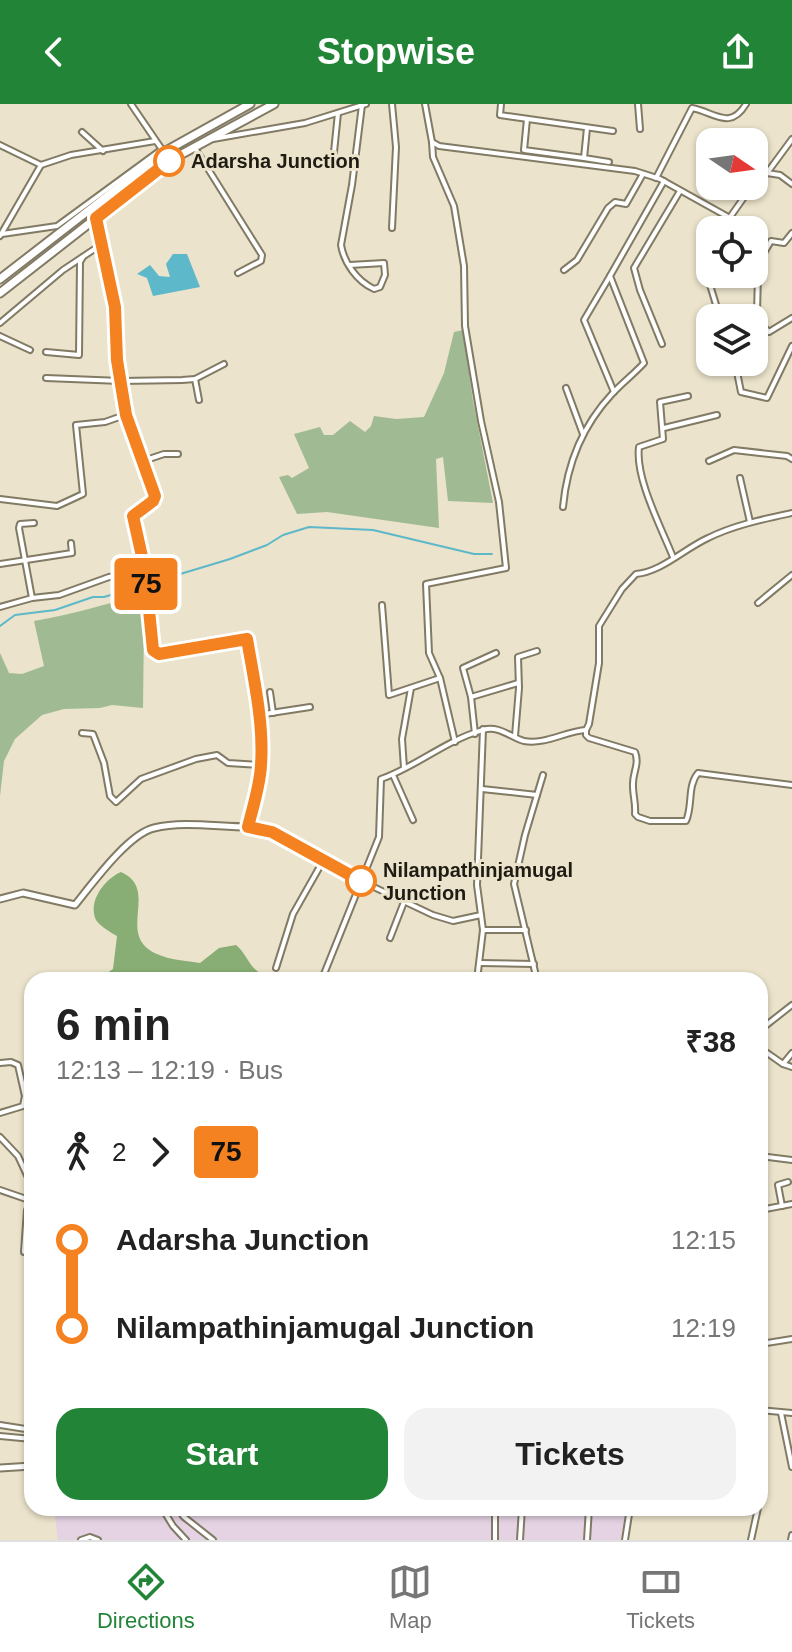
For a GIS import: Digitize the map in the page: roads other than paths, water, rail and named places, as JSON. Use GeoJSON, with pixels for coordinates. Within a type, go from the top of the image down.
{"type":"FeatureCollection","features":[{"type":"Feature","properties":{"kind":"main road"},"geometry":{"type":"LineString","coordinates":[[0,279],[163,150],[250,104]]}},
{"type":"Feature","properties":{"kind":"main road"},"geometry":{"type":"LineString","coordinates":[[0,293],[169,161],[274,104]]}},
{"type":"Feature","properties":{"kind":"street"},"geometry":{"type":"LineString","coordinates":[[1,235],[57,226],[163,150],[131,104]]}},
{"type":"Feature","properties":{"kind":"street"},"geometry":{"type":"LineString","coordinates":[[392,104],[396,147],[392,228]]}},
{"type":"Feature","properties":{"kind":"street"},"geometry":{"type":"LineString","coordinates":[[425,104],[433,157],[454,206],[464,266],[465,326],[499,502],[506,568],[426,584],[429,653],[440,678],[455,742]]}},
{"type":"Feature","properties":{"kind":"street"},"geometry":{"type":"LineString","coordinates":[[501,104],[500,115],[613,131]]}},
{"type":"Feature","properties":{"kind":"street"},"geometry":{"type":"LineString","coordinates":[[638,104],[640,129]]}},
{"type":"Feature","properties":{"kind":"street"},"geometry":{"type":"LineString","coordinates":[[656,178],[692,108],[729,119],[740,115],[746,104]]}},
{"type":"Feature","properties":{"kind":"street"},"geometry":{"type":"LineString","coordinates":[[207,139],[298,125],[364,105],[341,239],[343,254],[350,265],[365,285],[374,289],[380,287],[385,275],[384,263],[350,265]]}},
{"type":"Feature","properties":{"kind":"street"},"geometry":{"type":"LineString","coordinates":[[334,152],[338,113]]}},
{"type":"Feature","properties":{"kind":"street"},"geometry":{"type":"LineString","coordinates":[[527,119],[524,150],[609,162]]}},
{"type":"Feature","properties":{"kind":"street"},"geometry":{"type":"LineString","coordinates":[[584,158],[587,128]]}},
{"type":"Feature","properties":{"kind":"street"},"geometry":{"type":"LineString","coordinates":[[82,132],[103,151]]}},
{"type":"Feature","properties":{"kind":"street"},"geometry":{"type":"LineString","coordinates":[[768,172],[792,139]]}},
{"type":"Feature","properties":{"kind":"street"},"geometry":{"type":"LineString","coordinates":[[1,235],[41,165],[71,155],[155,141]]}},
{"type":"Feature","properties":{"kind":"street"},"geometry":{"type":"LineString","coordinates":[[432,142],[439,146],[643,174],[664,181],[726,216]]}},
{"type":"Feature","properties":{"kind":"street"},"geometry":{"type":"LineString","coordinates":[[0,145],[41,165]]}},
{"type":"Feature","properties":{"kind":"street"},"geometry":{"type":"LineString","coordinates":[[194,146],[262,255],[261,261],[238,273]]}},
{"type":"Feature","properties":{"kind":"street"},"geometry":{"type":"LineString","coordinates":[[768,173],[780,175],[792,184]]}},
{"type":"Feature","properties":{"kind":"street"},"geometry":{"type":"LineString","coordinates":[[564,270],[577,260],[608,208],[615,202],[626,204],[643,174]]}},
{"type":"Feature","properties":{"kind":"street"},"geometry":{"type":"LineString","coordinates":[[614,392],[584,320],[664,181]]}},
{"type":"Feature","properties":{"kind":"street"},"geometry":{"type":"LineString","coordinates":[[662,344],[634,268],[680,191]]}},
{"type":"Feature","properties":{"kind":"street"},"geometry":{"type":"LineString","coordinates":[[96,218],[115,307],[126,415],[155,496],[133,516],[145,570],[154,651],[159,654],[246,639],[258,715],[261,765],[248,827]]}},
{"type":"Feature","properties":{"kind":"street"},"geometry":{"type":"LineString","coordinates":[[792,233],[784,243],[771,241],[761,258],[757,313],[760,323],[769,332],[792,318]]}},
{"type":"Feature","properties":{"kind":"street"},"geometry":{"type":"LineString","coordinates":[[0,323],[54,277],[102,244]]}},
{"type":"Feature","properties":{"kind":"street"},"geometry":{"type":"LineString","coordinates":[[46,352],[79,355],[80,262],[83,257]]}},
{"type":"Feature","properties":{"kind":"street"},"geometry":{"type":"LineString","coordinates":[[563,507],[568,467],[584,435],[598,411],[644,363],[610,276]]}},
{"type":"Feature","properties":{"kind":"street"},"geometry":{"type":"LineString","coordinates":[[0,336],[30,350]]}},
{"type":"Feature","properties":{"kind":"street"},"geometry":{"type":"LineString","coordinates":[[738,376],[741,392],[767,398],[792,346]]}},
{"type":"Feature","properties":{"kind":"street"},"geometry":{"type":"LineString","coordinates":[[46,378],[121,381],[195,379],[224,364]]}},
{"type":"Feature","properties":{"kind":"street"},"geometry":{"type":"LineString","coordinates":[[195,379],[199,400]]}},
{"type":"Feature","properties":{"kind":"street"},"geometry":{"type":"LineString","coordinates":[[566,388],[584,435]]}},
{"type":"Feature","properties":{"kind":"street"},"geometry":{"type":"LineString","coordinates":[[673,557],[641,478],[639,447],[663,439],[660,402],[688,396]]}},
{"type":"Feature","properties":{"kind":"street"},"geometry":{"type":"LineString","coordinates":[[0,499],[57,506],[83,494],[76,425],[105,422],[126,415]]}},
{"type":"Feature","properties":{"kind":"street"},"geometry":{"type":"LineString","coordinates":[[664,428],[717,415]]}},
{"type":"Feature","properties":{"kind":"street"},"geometry":{"type":"LineString","coordinates":[[709,461],[734,450],[792,459]]}},
{"type":"Feature","properties":{"kind":"street"},"geometry":{"type":"LineString","coordinates":[[143,461],[164,454],[178,454]]}},
{"type":"Feature","properties":{"kind":"street"},"geometry":{"type":"LineString","coordinates":[[740,478],[750,522]]}},
{"type":"Feature","properties":{"kind":"street"},"geometry":{"type":"LineString","coordinates":[[792,513],[750,522],[710,537],[650,573],[636,574],[622,589],[599,626],[599,663],[586,730],[589,738],[635,752],[638,764],[633,785],[635,814],[642,819],[686,821],[693,779],[698,773],[792,785]]}},
{"type":"Feature","properties":{"kind":"street"},"geometry":{"type":"LineString","coordinates":[[32,598],[19,526],[34,523]]}},
{"type":"Feature","properties":{"kind":"street"},"geometry":{"type":"LineString","coordinates":[[0,564],[72,553],[71,543]]}},
{"type":"Feature","properties":{"kind":"street"},"geometry":{"type":"LineString","coordinates":[[0,607],[32,598],[59,595],[109,577],[145,570]]}},
{"type":"Feature","properties":{"kind":"street"},"geometry":{"type":"LineString","coordinates":[[758,603],[792,575]]}},
{"type":"Feature","properties":{"kind":"street"},"geometry":{"type":"LineString","coordinates":[[382,605],[389,695],[440,678]]}},
{"type":"Feature","properties":{"kind":"street"},"geometry":{"type":"LineString","coordinates":[[515,736],[518,657],[537,651]]}},
{"type":"Feature","properties":{"kind":"street"},"geometry":{"type":"LineString","coordinates":[[475,734],[471,697],[463,668],[496,653]]}},
{"type":"Feature","properties":{"kind":"street"},"geometry":{"type":"LineString","coordinates":[[471,697],[519,682]]}},
{"type":"Feature","properties":{"kind":"street"},"geometry":{"type":"LineString","coordinates":[[404,768],[402,739],[412,687]]}},
{"type":"Feature","properties":{"kind":"street"},"geometry":{"type":"LineString","coordinates":[[270,692],[273,713]]}},
{"type":"Feature","properties":{"kind":"street"},"geometry":{"type":"LineString","coordinates":[[258,715],[310,707]]}},
{"type":"Feature","properties":{"kind":"street"},"geometry":{"type":"LineString","coordinates":[[324,972],[379,837],[381,779],[483,729],[501,730],[525,741],[586,730]]}},
{"type":"Feature","properties":{"kind":"street"},"geometry":{"type":"LineString","coordinates":[[478,972],[483,930],[477,885],[483,729]]}},
{"type":"Feature","properties":{"kind":"street"},"geometry":{"type":"LineString","coordinates":[[82,733],[93,734],[98,743],[110,796],[116,802],[141,779],[196,759],[217,755],[228,763],[261,765]]}},
{"type":"Feature","properties":{"kind":"street"},"geometry":{"type":"LineString","coordinates":[[393,775],[413,820]]}},
{"type":"Feature","properties":{"kind":"street"},"geometry":{"type":"LineString","coordinates":[[536,972],[514,884],[543,775]]}},
{"type":"Feature","properties":{"kind":"street"},"geometry":{"type":"LineString","coordinates":[[482,789],[537,795]]}},
{"type":"Feature","properties":{"kind":"street"},"geometry":{"type":"LineString","coordinates":[[0,899],[23,893],[75,905],[118,853],[151,828],[171,825],[248,827],[272,832],[361,881],[453,921],[481,915]]}},
{"type":"Feature","properties":{"kind":"street"},"geometry":{"type":"LineString","coordinates":[[276,968],[293,914],[323,860]]}},
{"type":"Feature","properties":{"kind":"street"},"geometry":{"type":"LineString","coordinates":[[390,938],[404,902]]}},
{"type":"Feature","properties":{"kind":"street"},"geometry":{"type":"LineString","coordinates":[[483,930],[526,930]]}},
{"type":"Feature","properties":{"kind":"street"},"geometry":{"type":"LineString","coordinates":[[480,963],[534,964]]}},
{"type":"Feature","properties":{"kind":"street"},"geometry":{"type":"LineString","coordinates":[[768,1024],[792,1005]]}},
{"type":"Feature","properties":{"kind":"street"},"geometry":{"type":"LineString","coordinates":[[783,1064],[792,1053]]}},
{"type":"Feature","properties":{"kind":"street"},"geometry":{"type":"LineString","coordinates":[[768,1054],[792,1067]]}},
{"type":"Feature","properties":{"kind":"street"},"geometry":{"type":"LineString","coordinates":[[0,1063],[18,1065],[24,1092]]}},
{"type":"Feature","properties":{"kind":"street"},"geometry":{"type":"LineString","coordinates":[[0,1113],[23,1106],[24,1101]]}},
{"type":"Feature","properties":{"kind":"street"},"geometry":{"type":"LineString","coordinates":[[0,1137],[18,1156],[24,1169]]}},
{"type":"Feature","properties":{"kind":"street"},"geometry":{"type":"LineString","coordinates":[[768,1157],[792,1160]]}},
{"type":"Feature","properties":{"kind":"street"},"geometry":{"type":"LineString","coordinates":[[782,1206],[778,1185],[788,1182]]}},
{"type":"Feature","properties":{"kind":"street"},"geometry":{"type":"LineString","coordinates":[[0,1190],[24,1200]]}},
{"type":"Feature","properties":{"kind":"street"},"geometry":{"type":"LineString","coordinates":[[768,1209],[792,1204]]}},
{"type":"Feature","properties":{"kind":"street"},"geometry":{"type":"LineString","coordinates":[[768,1343],[792,1339]]}},
{"type":"Feature","properties":{"kind":"street"},"geometry":{"type":"LineString","coordinates":[[768,1411],[792,1413]]}},
{"type":"Feature","properties":{"kind":"street"},"geometry":{"type":"LineString","coordinates":[[781,1413],[792,1467]]}},
{"type":"Feature","properties":{"kind":"street"},"geometry":{"type":"LineString","coordinates":[[0,1424],[24,1428]]}},
{"type":"Feature","properties":{"kind":"street"},"geometry":{"type":"LineString","coordinates":[[0,1436],[24,1438]]}},
{"type":"Feature","properties":{"kind":"street"},"geometry":{"type":"LineString","coordinates":[[0,1468],[24,1466]]}},
{"type":"Feature","properties":{"kind":"street"},"geometry":{"type":"LineString","coordinates":[[167,1516],[186,1540]]}},
{"type":"Feature","properties":{"kind":"street"},"geometry":{"type":"LineString","coordinates":[[183,1516],[213,1540]]}},
{"type":"Feature","properties":{"kind":"street"},"geometry":{"type":"LineString","coordinates":[[495,1516],[495,1540]]}},
{"type":"Feature","properties":{"kind":"street"},"geometry":{"type":"LineString","coordinates":[[520,1540],[522,1516]]}},
{"type":"Feature","properties":{"kind":"street"},"geometry":{"type":"LineString","coordinates":[[587,1540],[588,1516]]}},
{"type":"Feature","properties":{"kind":"street"},"geometry":{"type":"LineString","coordinates":[[625,1540],[627,1516]]}},
{"type":"Feature","properties":{"kind":"street"},"geometry":{"type":"LineString","coordinates":[[751,1540],[756,1516]]}},
{"type":"Feature","properties":{"kind":"street"},"geometry":{"type":"LineString","coordinates":[[81,1540],[90,1537],[98,1540]]}},
{"type":"Feature","properties":{"kind":"water"},"geometry":{"type":"Polygon","coordinates":[[[173,254],[187,254],[200,287],[153,296],[147,278],[137,274],[150,265],[159,276],[170,277],[166,264],[173,254]]]}},
{"type":"Feature","properties":{"kind":"waterway"},"geometry":{"type":"LineString","coordinates":[[0,626],[15,615],[55,610],[230,559],[309,527],[373,530],[474,554],[492,554]]}},
{"type":"Feature","properties":{"kind":"place","name":"Adarsha Junction"},"geometry":{"type":"Point","coordinates":[169,161]}},
{"type":"Feature","properties":{"kind":"place","name":"Nilampathinjamugal Junction"},"geometry":{"type":"Point","coordinates":[361,881]}}]}
